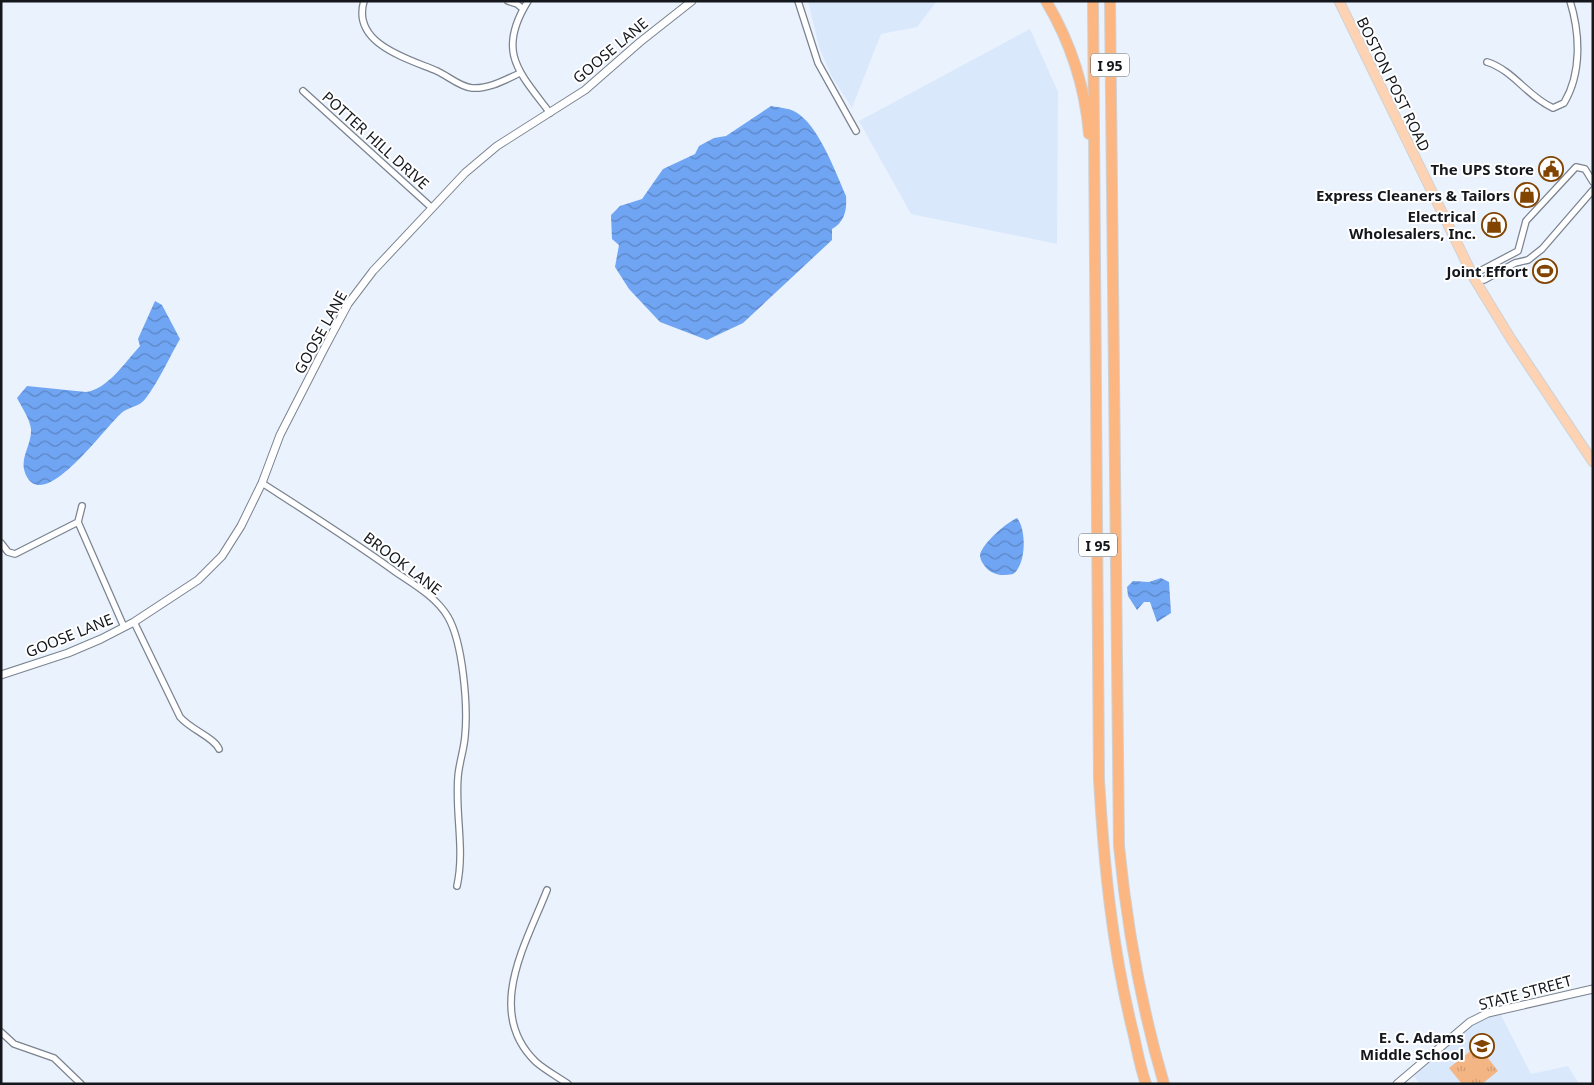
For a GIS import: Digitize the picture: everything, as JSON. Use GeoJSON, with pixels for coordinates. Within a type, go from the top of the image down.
{"type":"FeatureCollection","features":[{"type":"Feature","properties":{"kind":"highway"},"geometry":{"type":"LineString","coordinates":[[1046,1],[1071,48],[1081,78],[1088,121],[1096,217]]}},
{"type":"Feature","properties":{"kind":"highway","name":"I 95"},"geometry":{"type":"LineString","coordinates":[[1093,1],[1099,769],[1104,862],[1112,935],[1127,1009],[1146,1084]]}},
{"type":"Feature","properties":{"kind":"highway","name":"I 95"},"geometry":{"type":"LineString","coordinates":[[1110,1],[1119,846],[1125,910],[1138,984],[1164,1084]]}},
{"type":"Feature","properties":{"kind":"main road","name":"BOSTON POST ROAD"},"geometry":{"type":"LineString","coordinates":[[1339,1],[1475,280],[1506,333],[1593,462]]}},
{"type":"Feature","properties":{"kind":"street"},"geometry":{"type":"LineString","coordinates":[[364,1],[362,10],[366,28],[398,57],[437,71],[471,88],[488,87],[520,73]]}},
{"type":"Feature","properties":{"kind":"street"},"geometry":{"type":"LineString","coordinates":[[508,1],[523,9]]}},
{"type":"Feature","properties":{"kind":"street"},"geometry":{"type":"LineString","coordinates":[[528,1],[513,35],[512,53],[520,73],[550,112]]}},
{"type":"Feature","properties":{"kind":"street","name":"GOOSE LANE"},"geometry":{"type":"LineString","coordinates":[[1,675],[68,653],[124,627],[198,580],[222,556],[241,526],[262,483],[280,435],[348,304],[373,271],[465,173],[484,157],[585,90],[640,42],[692,1]]}},
{"type":"Feature","properties":{"kind":"street"},"geometry":{"type":"LineString","coordinates":[[798,1],[818,63],[856,131]]}},
{"type":"Feature","properties":{"kind":"street"},"geometry":{"type":"LineString","coordinates":[[1487,62],[1502,69],[1543,103],[1553,108],[1564,103],[1574,72],[1578,44],[1577,24],[1570,1]]}},
{"type":"Feature","properties":{"kind":"street","name":"POTTER HILL DRIVE"},"geometry":{"type":"LineString","coordinates":[[303,91],[432,208]]}},
{"type":"Feature","properties":{"kind":"street"},"geometry":{"type":"LineString","coordinates":[[1593,182],[1585,169],[1576,167],[1526,220],[1518,251],[1480,271],[1475,280],[1484,280],[1515,263],[1528,260],[1542,249],[1593,190]]}},
{"type":"Feature","properties":{"kind":"street","name":"BROOK LANE"},"geometry":{"type":"LineString","coordinates":[[262,483],[339,532],[416,586],[433,600],[448,618],[460,655],[464,691],[465,736],[460,759],[457,802],[462,864],[456,886]]}},
{"type":"Feature","properties":{"kind":"street"},"geometry":{"type":"LineString","coordinates":[[82,506],[78,522],[124,627]]}},
{"type":"Feature","properties":{"kind":"street"},"geometry":{"type":"LineString","coordinates":[[1,543],[8,552],[15,554],[78,522]]}},
{"type":"Feature","properties":{"kind":"street"},"geometry":{"type":"LineString","coordinates":[[134,622],[180,717],[189,727],[216,742],[219,749]]}},
{"type":"Feature","properties":{"kind":"street"},"geometry":{"type":"LineString","coordinates":[[548,890],[513,977],[511,1016],[517,1034],[527,1051],[537,1062],[568,1084]]}},
{"type":"Feature","properties":{"kind":"street","name":"STATE STREET"},"geometry":{"type":"LineString","coordinates":[[1397,1084],[1470,1022],[1488,1013],[1593,989]]}},
{"type":"Feature","properties":{"kind":"street"},"geometry":{"type":"LineString","coordinates":[[1,1032],[14,1044],[54,1058],[81,1084]]}},
{"type":"Feature","properties":{"kind":"shaded area"},"geometry":{"type":"Polygon","coordinates":[[[808,1],[937,1],[917,27],[881,34],[852,108],[832,77],[819,47],[808,1]]]}},
{"type":"Feature","properties":{"kind":"shaded area"},"geometry":{"type":"Polygon","coordinates":[[[1030,29],[1058,92],[1057,244],[911,214],[859,121],[1030,29]]]}},
{"type":"Feature","properties":{"kind":"shaded area","name":"E. C. Adams Middle School"},"geometry":{"type":"Polygon","coordinates":[[[1499,1011],[1531,1074],[1568,1066],[1579,1084],[1420,1084],[1414,1076],[1469,1025],[1499,1011]]]}},
{"type":"Feature","properties":{"kind":"green space"},"geometry":{"type":"Polygon","coordinates":[[[1478,1045],[1498,1071],[1482,1084],[1462,1084],[1449,1068],[1478,1045]]]}},
{"type":"Feature","properties":{"kind":"water"},"geometry":{"type":"Polygon","coordinates":[[[771,106],[794,111],[800,115],[821,141],[832,164],[846,196],[846,201],[840,223],[832,229],[832,240],[743,323],[707,340],[660,322],[629,289],[615,267],[619,245],[612,239],[611,215],[620,206],[642,199],[663,169],[695,154],[699,146],[714,138],[726,136],[771,106]]]}},
{"type":"Feature","properties":{"kind":"water"},"geometry":{"type":"Polygon","coordinates":[[[155,301],[162,305],[180,339],[151,391],[141,403],[124,411],[116,418],[92,446],[62,474],[48,483],[36,485],[27,477],[24,471],[24,459],[31,429],[17,398],[27,386],[86,392],[102,386],[116,374],[140,346],[138,339],[155,301]]]}},
{"type":"Feature","properties":{"kind":"water"},"geometry":{"type":"Polygon","coordinates":[[[1017,518],[1024,539],[1021,563],[1013,574],[995,574],[982,562],[980,553],[997,532],[1017,518]]]}},
{"type":"Feature","properties":{"kind":"water"},"geometry":{"type":"Polygon","coordinates":[[[1161,578],[1169,582],[1171,613],[1157,622],[1150,602],[1144,602],[1137,610],[1128,596],[1127,587],[1133,581],[1149,582],[1161,578]]]}},
{"type":"Feature","properties":{"kind":"place","name":"The UPS Store"},"geometry":{"type":"Point","coordinates":[1551,169]}},
{"type":"Feature","properties":{"kind":"place","name":"Express Cleaners & Tailors"},"geometry":{"type":"Point","coordinates":[1527,195]}},
{"type":"Feature","properties":{"kind":"place","name":"Electrical Wholesalers, Inc."},"geometry":{"type":"Point","coordinates":[1494,225]}},
{"type":"Feature","properties":{"kind":"place","name":"Joint Effort"},"geometry":{"type":"Point","coordinates":[1545,271]}},
{"type":"Feature","properties":{"kind":"place","name":"E. C. Adams Middle School"},"geometry":{"type":"Point","coordinates":[1482,1046]}}]}
